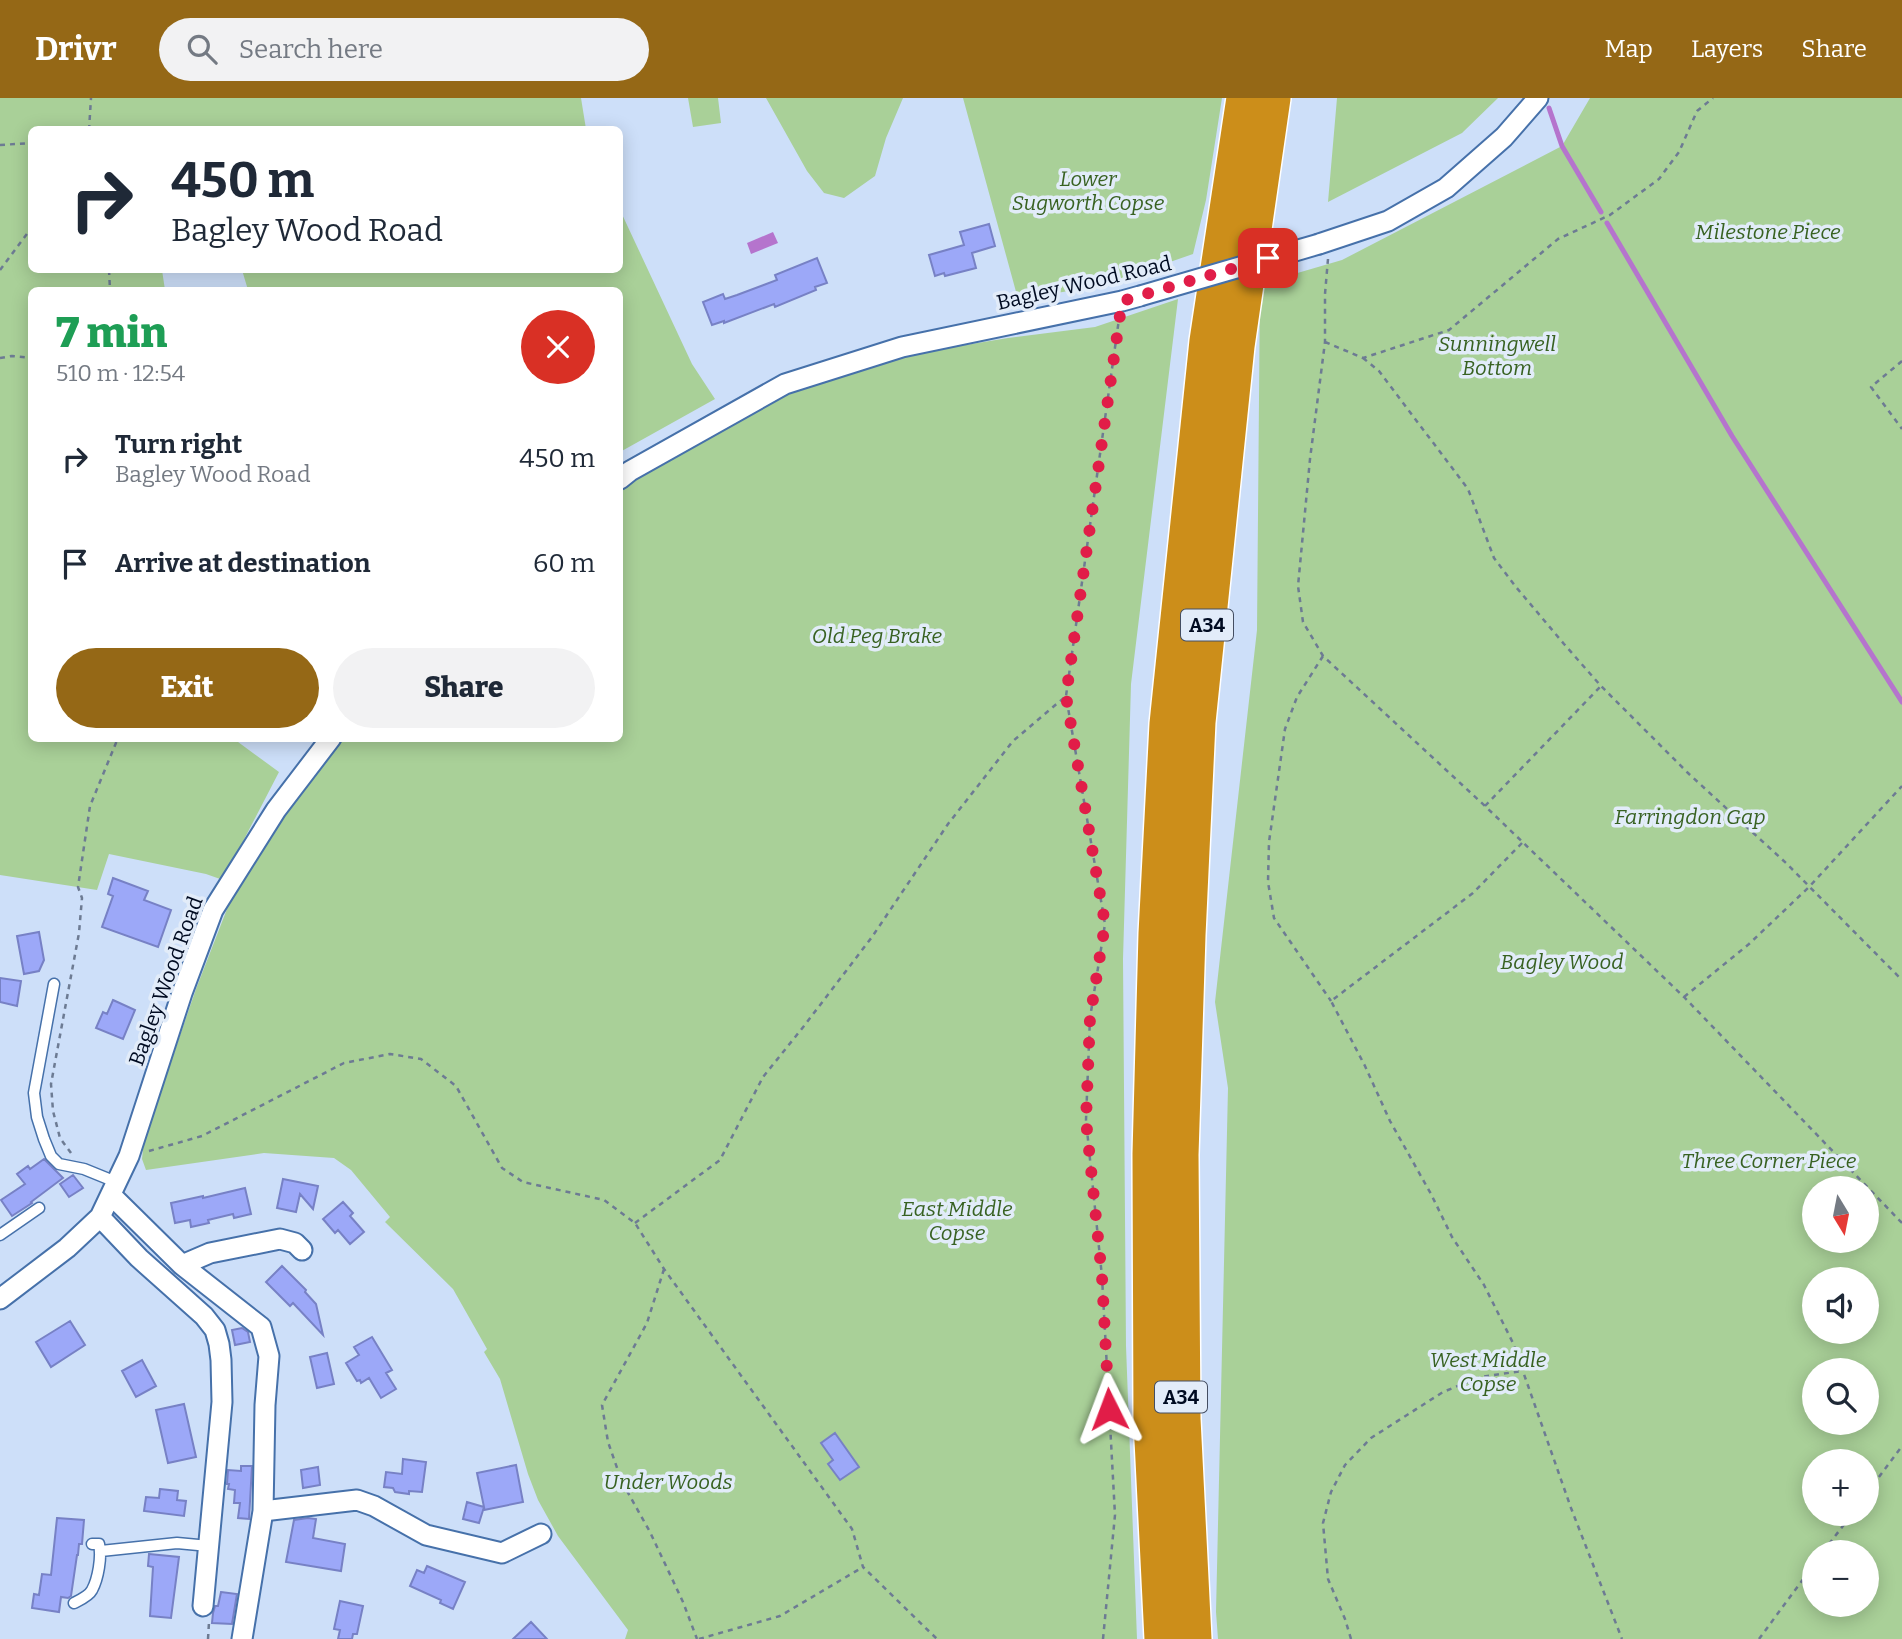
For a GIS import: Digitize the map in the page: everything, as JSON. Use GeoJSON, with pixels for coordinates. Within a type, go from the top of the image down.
{"type":"FeatureCollection","features":[{"type":"Feature","properties":{"kind":"highway","name":"A34"},"geometry":{"type":"LineString","coordinates":[[1163,1639],[1152,1420],[1151,1154],[1157,933],[1167,738],[1208,341],[1245,98]]}},
{"type":"Feature","properties":{"kind":"highway","name":"A34"},"geometry":{"type":"LineString","coordinates":[[1193,1639],[1182,1419],[1180,1155],[1195,762],[1236,346],[1272,98]]}},
{"type":"Feature","properties":{"kind":"street","name":"Bagley Wood Road"},"geometry":{"type":"LineString","coordinates":[[623,477],[785,384],[902,347],[1131,298],[1324,243],[1388,221],[1446,188],[1504,138],[1538,98]]}},
{"type":"Feature","properties":{"kind":"street","name":"Bagley Wood Road"},"geometry":{"type":"LineString","coordinates":[[100,1217],[130,1156],[181,993],[213,910],[276,810],[328,742]]}},
{"type":"Feature","properties":{"kind":"street"},"geometry":{"type":"LineString","coordinates":[[114,1189],[182,1265],[261,1327],[267,1342],[269,1356],[265,1405],[263,1511],[242,1639]]}},
{"type":"Feature","properties":{"kind":"street"},"geometry":{"type":"LineString","coordinates":[[0,1299],[67,1248],[100,1217],[139,1258],[204,1316],[215,1330],[221,1360],[222,1402],[203,1606]]}},
{"type":"Feature","properties":{"kind":"street"},"geometry":{"type":"LineString","coordinates":[[182,1265],[210,1253],[258,1243],[280,1239],[299,1243]]}},
{"type":"Feature","properties":{"kind":"street"},"geometry":{"type":"LineString","coordinates":[[263,1511],[357,1500],[426,1535],[502,1553],[541,1534]]}},
{"type":"Feature","properties":{"kind":"lane"},"geometry":{"type":"LineString","coordinates":[[54,984],[34,1093],[37,1117],[51,1156],[59,1164],[84,1169],[114,1189]]}},
{"type":"Feature","properties":{"kind":"lane"},"geometry":{"type":"LineString","coordinates":[[0,1235],[40,1208]]}},
{"type":"Feature","properties":{"kind":"lane"},"geometry":{"type":"LineString","coordinates":[[101,1551],[177,1543],[209,1546]]}},
{"type":"Feature","properties":{"kind":"lane"},"geometry":{"type":"LineString","coordinates":[[74,1603],[91,1592],[96,1577],[101,1551],[99,1544],[92,1544]]}},
{"type":"Feature","properties":{"kind":"path"},"geometry":{"type":"LineString","coordinates":[[89,126],[91,98]]}},
{"type":"Feature","properties":{"kind":"path"},"geometry":{"type":"LineString","coordinates":[[1363,358],[1449,330],[1558,239],[1610,215],[1659,178],[1679,152],[1697,111],[1713,98]]}},
{"type":"Feature","properties":{"kind":"path"},"geometry":{"type":"LineString","coordinates":[[0,145],[28,143]]}},
{"type":"Feature","properties":{"kind":"path"},"geometry":{"type":"LineString","coordinates":[[0,270],[28,232]]}},
{"type":"Feature","properties":{"kind":"path"},"geometry":{"type":"LineString","coordinates":[[1324,243],[1325,342],[1297,586],[1303,622],[1324,656],[1684,997],[1902,1223]]}},
{"type":"Feature","properties":{"kind":"path"},"geometry":{"type":"LineString","coordinates":[[1103,1639],[1115,1515],[1102,1277],[1086,1120],[1090,1018],[1105,924],[1066,696],[1131,298]]}},
{"type":"Feature","properties":{"kind":"path"},"geometry":{"type":"LineString","coordinates":[[1325,342],[1363,358],[1379,371],[1468,489],[1494,558],[1601,686],[1689,774],[1786,863],[1902,980]]}},
{"type":"Feature","properties":{"kind":"path"},"geometry":{"type":"LineString","coordinates":[[0,358],[28,358]]}},
{"type":"Feature","properties":{"kind":"path"},"geometry":{"type":"LineString","coordinates":[[1902,361],[1871,387],[1902,429]]}},
{"type":"Feature","properties":{"kind":"path"},"geometry":{"type":"LineString","coordinates":[[1324,656],[1297,697],[1285,729],[1269,842],[1268,882],[1275,918],[1331,1001],[1390,1121],[1452,1237],[1484,1285],[1513,1343],[1571,1508],[1622,1639]]}},
{"type":"Feature","properties":{"kind":"path"},"geometry":{"type":"LineString","coordinates":[[1485,806],[1601,686]]}},
{"type":"Feature","properties":{"kind":"path"},"geometry":{"type":"LineString","coordinates":[[635,1223],[720,1160],[763,1077],[872,937],[948,824],[1013,741],[1066,696]]}},
{"type":"Feature","properties":{"kind":"path"},"geometry":{"type":"LineString","coordinates":[[84,1169],[60,1138],[53,1111],[51,1084],[79,933],[82,898],[78,887],[90,806],[116,742]]}},
{"type":"Feature","properties":{"kind":"path"},"geometry":{"type":"LineString","coordinates":[[1684,997],[1749,944],[1809,887],[1902,786]]}},
{"type":"Feature","properties":{"kind":"path"},"geometry":{"type":"LineString","coordinates":[[1331,1001],[1473,893],[1522,843]]}},
{"type":"Feature","properties":{"kind":"path"},"geometry":{"type":"LineString","coordinates":[[142,1152],[202,1136],[344,1063],[390,1054],[421,1059],[456,1086],[502,1168],[523,1182],[604,1200],[635,1223],[664,1269],[852,1529],[863,1567],[937,1639]]}},
{"type":"Feature","properties":{"kind":"path"},"geometry":{"type":"LineString","coordinates":[[664,1269],[647,1324],[601,1405],[608,1442],[622,1482],[656,1544],[698,1639],[780,1616],[863,1567]]}},
{"type":"Feature","properties":{"kind":"path"},"geometry":{"type":"LineString","coordinates":[[1351,1639],[1328,1579],[1323,1523],[1331,1492],[1345,1465],[1371,1438],[1443,1392],[1480,1377],[1522,1371]]}},
{"type":"Feature","properties":{"kind":"path"},"geometry":{"type":"LineString","coordinates":[[1879,1477],[1902,1446]]}},
{"type":"Feature","properties":{"kind":"path"},"geometry":{"type":"LineString","coordinates":[[1832,1540],[1843,1526]]}},
{"type":"Feature","properties":{"kind":"path"},"geometry":{"type":"LineString","coordinates":[[1759,1639],[1802,1581]]}},
{"type":"Feature","properties":{"kind":"green space"},"geometry":{"type":"Polygon","coordinates":[[[0,98],[581,98],[586,126],[28,126],[28,273],[162,273],[165,287],[28,287],[28,742],[238,742],[279,772],[223,880],[109,854],[97,890],[0,875],[0,98]]]}},
{"type":"Feature","properties":{"kind":"green space"},"geometry":{"type":"Polygon","coordinates":[[[688,98],[718,98],[721,123],[693,127],[688,98]]]}},
{"type":"Feature","properties":{"kind":"green space"},"geometry":{"type":"Polygon","coordinates":[[[766,98],[903,98],[886,138],[875,176],[844,198],[824,193],[807,171],[766,98]]]}},
{"type":"Feature","properties":{"kind":"green space","name":"Lower Sugworth Copse"},"geometry":{"type":"Polygon","coordinates":[[[963,98],[1222,98],[1206,200],[1193,254],[1101,286],[1018,299],[963,98]]]}},
{"type":"Feature","properties":{"kind":"green space"},"geometry":{"type":"Polygon","coordinates":[[[1337,98],[1498,98],[1462,133],[1328,202],[1337,98]]]}},
{"type":"Feature","properties":{"kind":"green space","name":"Bagley Wood"},"geometry":{"type":"Polygon","coordinates":[[[1590,98],[1902,98],[1902,1639],[1218,1639],[1216,1612],[1228,1088],[1215,1002],[1257,630],[1260,284],[1342,260],[1562,146],[1590,98]]]}},
{"type":"Feature","properties":{"kind":"green space"},"geometry":{"type":"Polygon","coordinates":[[[623,216],[692,364],[715,399],[623,450],[623,287],[247,287],[243,273],[623,273],[623,216]]]}},
{"type":"Feature","properties":{"kind":"green space"},"geometry":{"type":"Polygon","coordinates":[[[1178,299],[1131,684],[1123,959],[1126,1346],[1137,1639],[625,1639],[628,1630],[558,1536],[538,1500],[500,1379],[484,1352],[487,1349],[453,1289],[385,1222],[390,1217],[351,1170],[334,1158],[264,1153],[146,1170],[142,1159],[144,1140],[196,989],[234,891],[323,757],[337,742],[623,742],[623,486],[633,478],[790,389],[905,355],[1095,327],[1178,299]]]}},
{"type":"Feature","properties":{"kind":"shaded area"},"geometry":{"type":"Polygon","coordinates":[[[773,232],[778,243],[751,254],[747,243],[773,232]]]}},
{"type":"Feature","properties":{"kind":"building"},"geometry":{"type":"Polygon","coordinates":[[[989,224],[995,246],[972,253],[976,268],[935,276],[929,255],[964,245],[960,232],[989,224]]]}},
{"type":"Feature","properties":{"kind":"building"},"geometry":{"type":"Polygon","coordinates":[[[817,258],[827,283],[775,307],[774,304],[712,325],[703,302],[723,294],[725,299],[777,280],[775,275],[817,258]]]}},
{"type":"Feature","properties":{"kind":"building"},"geometry":{"type":"Polygon","coordinates":[[[113,878],[148,891],[144,900],[171,910],[158,947],[102,927],[113,896],[108,894],[113,878]]]}},
{"type":"Feature","properties":{"kind":"building"},"geometry":{"type":"Polygon","coordinates":[[[39,932],[44,960],[39,971],[24,974],[17,936],[39,932]]]}},
{"type":"Feature","properties":{"kind":"building"},"geometry":{"type":"Polygon","coordinates":[[[0,978],[21,981],[17,1006],[0,1002],[0,978]]]}},
{"type":"Feature","properties":{"kind":"building"},"geometry":{"type":"Polygon","coordinates":[[[113,1000],[135,1010],[123,1039],[96,1028],[103,1012],[107,1014],[113,1000]]]}},
{"type":"Feature","properties":{"kind":"building"},"geometry":{"type":"Polygon","coordinates":[[[44,1159],[63,1178],[12,1216],[1,1200],[25,1184],[17,1174],[44,1159]]]}},
{"type":"Feature","properties":{"kind":"building"},"geometry":{"type":"Polygon","coordinates":[[[73,1175],[83,1188],[69,1197],[60,1184],[73,1175]]]}},
{"type":"Feature","properties":{"kind":"building"},"geometry":{"type":"Polygon","coordinates":[[[283,1179],[318,1186],[313,1209],[300,1194],[296,1212],[277,1208],[283,1179]]]}},
{"type":"Feature","properties":{"kind":"building"},"geometry":{"type":"Polygon","coordinates":[[[245,1188],[251,1214],[234,1218],[233,1214],[191,1227],[190,1220],[175,1223],[171,1203],[245,1188]]]}},
{"type":"Feature","properties":{"kind":"building"},"geometry":{"type":"Polygon","coordinates":[[[343,1202],[353,1213],[350,1216],[364,1232],[350,1244],[338,1230],[335,1233],[323,1219],[343,1202]]]}},
{"type":"Feature","properties":{"kind":"building"},"geometry":{"type":"Polygon","coordinates":[[[282,1266],[316,1304],[323,1335],[293,1303],[290,1306],[266,1282],[282,1266]]]}},
{"type":"Feature","properties":{"kind":"building"},"geometry":{"type":"Polygon","coordinates":[[[70,1321],[85,1345],[51,1367],[36,1342],[70,1321]]]}},
{"type":"Feature","properties":{"kind":"building"},"geometry":{"type":"Polygon","coordinates":[[[242,1328],[248,1332],[250,1342],[235,1345],[232,1330],[242,1328]]]}},
{"type":"Feature","properties":{"kind":"building"},"geometry":{"type":"Polygon","coordinates":[[[372,1337],[392,1370],[386,1373],[396,1389],[381,1398],[369,1378],[361,1383],[360,1380],[357,1381],[346,1363],[359,1355],[354,1347],[372,1337]]]}},
{"type":"Feature","properties":{"kind":"building"},"geometry":{"type":"Polygon","coordinates":[[[327,1353],[334,1384],[317,1388],[310,1357],[327,1353]]]}},
{"type":"Feature","properties":{"kind":"building"},"geometry":{"type":"Polygon","coordinates":[[[142,1360],[156,1386],[136,1397],[122,1371],[142,1360]]]}},
{"type":"Feature","properties":{"kind":"building"},"geometry":{"type":"Polygon","coordinates":[[[184,1404],[196,1457],[168,1463],[156,1410],[184,1404]]]}},
{"type":"Feature","properties":{"kind":"building"},"geometry":{"type":"Polygon","coordinates":[[[835,1433],[859,1467],[840,1480],[828,1464],[833,1460],[821,1443],[835,1433]]]}},
{"type":"Feature","properties":{"kind":"building"},"geometry":{"type":"Polygon","coordinates":[[[403,1459],[426,1462],[422,1492],[409,1491],[409,1494],[384,1487],[386,1472],[402,1474],[403,1459]]]}},
{"type":"Feature","properties":{"kind":"building"},"geometry":{"type":"Polygon","coordinates":[[[516,1465],[523,1502],[484,1510],[477,1473],[516,1465]]]}},
{"type":"Feature","properties":{"kind":"building"},"geometry":{"type":"Polygon","coordinates":[[[241,1466],[252,1466],[249,1519],[238,1518],[240,1503],[234,1503],[235,1490],[228,1489],[227,1484],[228,1470],[241,1471],[241,1466]]]}},
{"type":"Feature","properties":{"kind":"building"},"geometry":{"type":"Polygon","coordinates":[[[318,1467],[320,1485],[303,1488],[301,1470],[318,1467]]]}},
{"type":"Feature","properties":{"kind":"building"},"geometry":{"type":"Polygon","coordinates":[[[160,1489],[178,1491],[177,1500],[186,1501],[184,1516],[144,1511],[146,1497],[159,1498],[160,1489]]]}},
{"type":"Feature","properties":{"kind":"building"},"geometry":{"type":"Polygon","coordinates":[[[467,1502],[484,1507],[479,1523],[463,1519],[467,1502]]]}},
{"type":"Feature","properties":{"kind":"building"},"geometry":{"type":"Polygon","coordinates":[[[57,1518],[84,1520],[71,1596],[61,1597],[59,1612],[32,1608],[34,1594],[39,1595],[42,1574],[51,1575],[57,1518]]]}},
{"type":"Feature","properties":{"kind":"building"},"geometry":{"type":"Polygon","coordinates":[[[316,1519],[313,1538],[345,1544],[341,1571],[286,1562],[294,1520],[316,1519]]]}},
{"type":"Feature","properties":{"kind":"building"},"geometry":{"type":"Polygon","coordinates":[[[149,1554],[179,1557],[171,1618],[150,1616],[153,1567],[148,1566],[149,1554]]]}},
{"type":"Feature","properties":{"kind":"building"},"geometry":{"type":"Polygon","coordinates":[[[427,1566],[465,1582],[453,1609],[440,1603],[441,1600],[410,1586],[417,1570],[424,1573],[427,1566]]]}},
{"type":"Feature","properties":{"kind":"building"},"geometry":{"type":"Polygon","coordinates":[[[221,1592],[237,1594],[232,1624],[212,1623],[221,1592]]]}},
{"type":"Feature","properties":{"kind":"building"},"geometry":{"type":"Polygon","coordinates":[[[340,1601],[363,1606],[357,1634],[353,1634],[352,1639],[338,1639],[340,1630],[334,1629],[340,1601]]]}},
{"type":"Feature","properties":{"kind":"building"},"geometry":{"type":"Polygon","coordinates":[[[531,1622],[547,1639],[513,1639],[531,1622]]]}},
{"type":"Feature","properties":{"kind":"waterway"},"geometry":{"type":"LineString","coordinates":[[1549,108],[1562,146],[1601,212]]}},
{"type":"Feature","properties":{"kind":"waterway"},"geometry":{"type":"LineString","coordinates":[[1607,223],[1732,436],[1902,702]]}},
{"type":"Feature","properties":{"kind":"route"},"geometry":{"type":"LineString","coordinates":[[1109,1409],[1102,1277],[1086,1120],[1090,1018],[1105,924],[1066,696],[1122,301],[1268,258]]}},
{"type":"Feature","properties":{"kind":"park label","name":"Milestone Piece"},"geometry":{"type":"Point","coordinates":[1768,232]}},
{"type":"Feature","properties":{"kind":"park label","name":"Sunningwell Bottom"},"geometry":{"type":"Point","coordinates":[1497,356]}},
{"type":"Feature","properties":{"kind":"park label","name":"Old Peg Brake"},"geometry":{"type":"Point","coordinates":[877,636]}},
{"type":"Feature","properties":{"kind":"park label","name":"Farringdon Gap"},"geometry":{"type":"Point","coordinates":[1690,817]}},
{"type":"Feature","properties":{"kind":"park label","name":"Three Corner Piece"},"geometry":{"type":"Point","coordinates":[1769,1161]}},
{"type":"Feature","properties":{"kind":"park label","name":"East Middle Copse"},"geometry":{"type":"Point","coordinates":[957,1221]}},
{"type":"Feature","properties":{"kind":"park label","name":"West Middle Copse"},"geometry":{"type":"Point","coordinates":[1488,1372]}},
{"type":"Feature","properties":{"kind":"park label","name":"Under Woods"},"geometry":{"type":"Point","coordinates":[668,1482]}}]}
